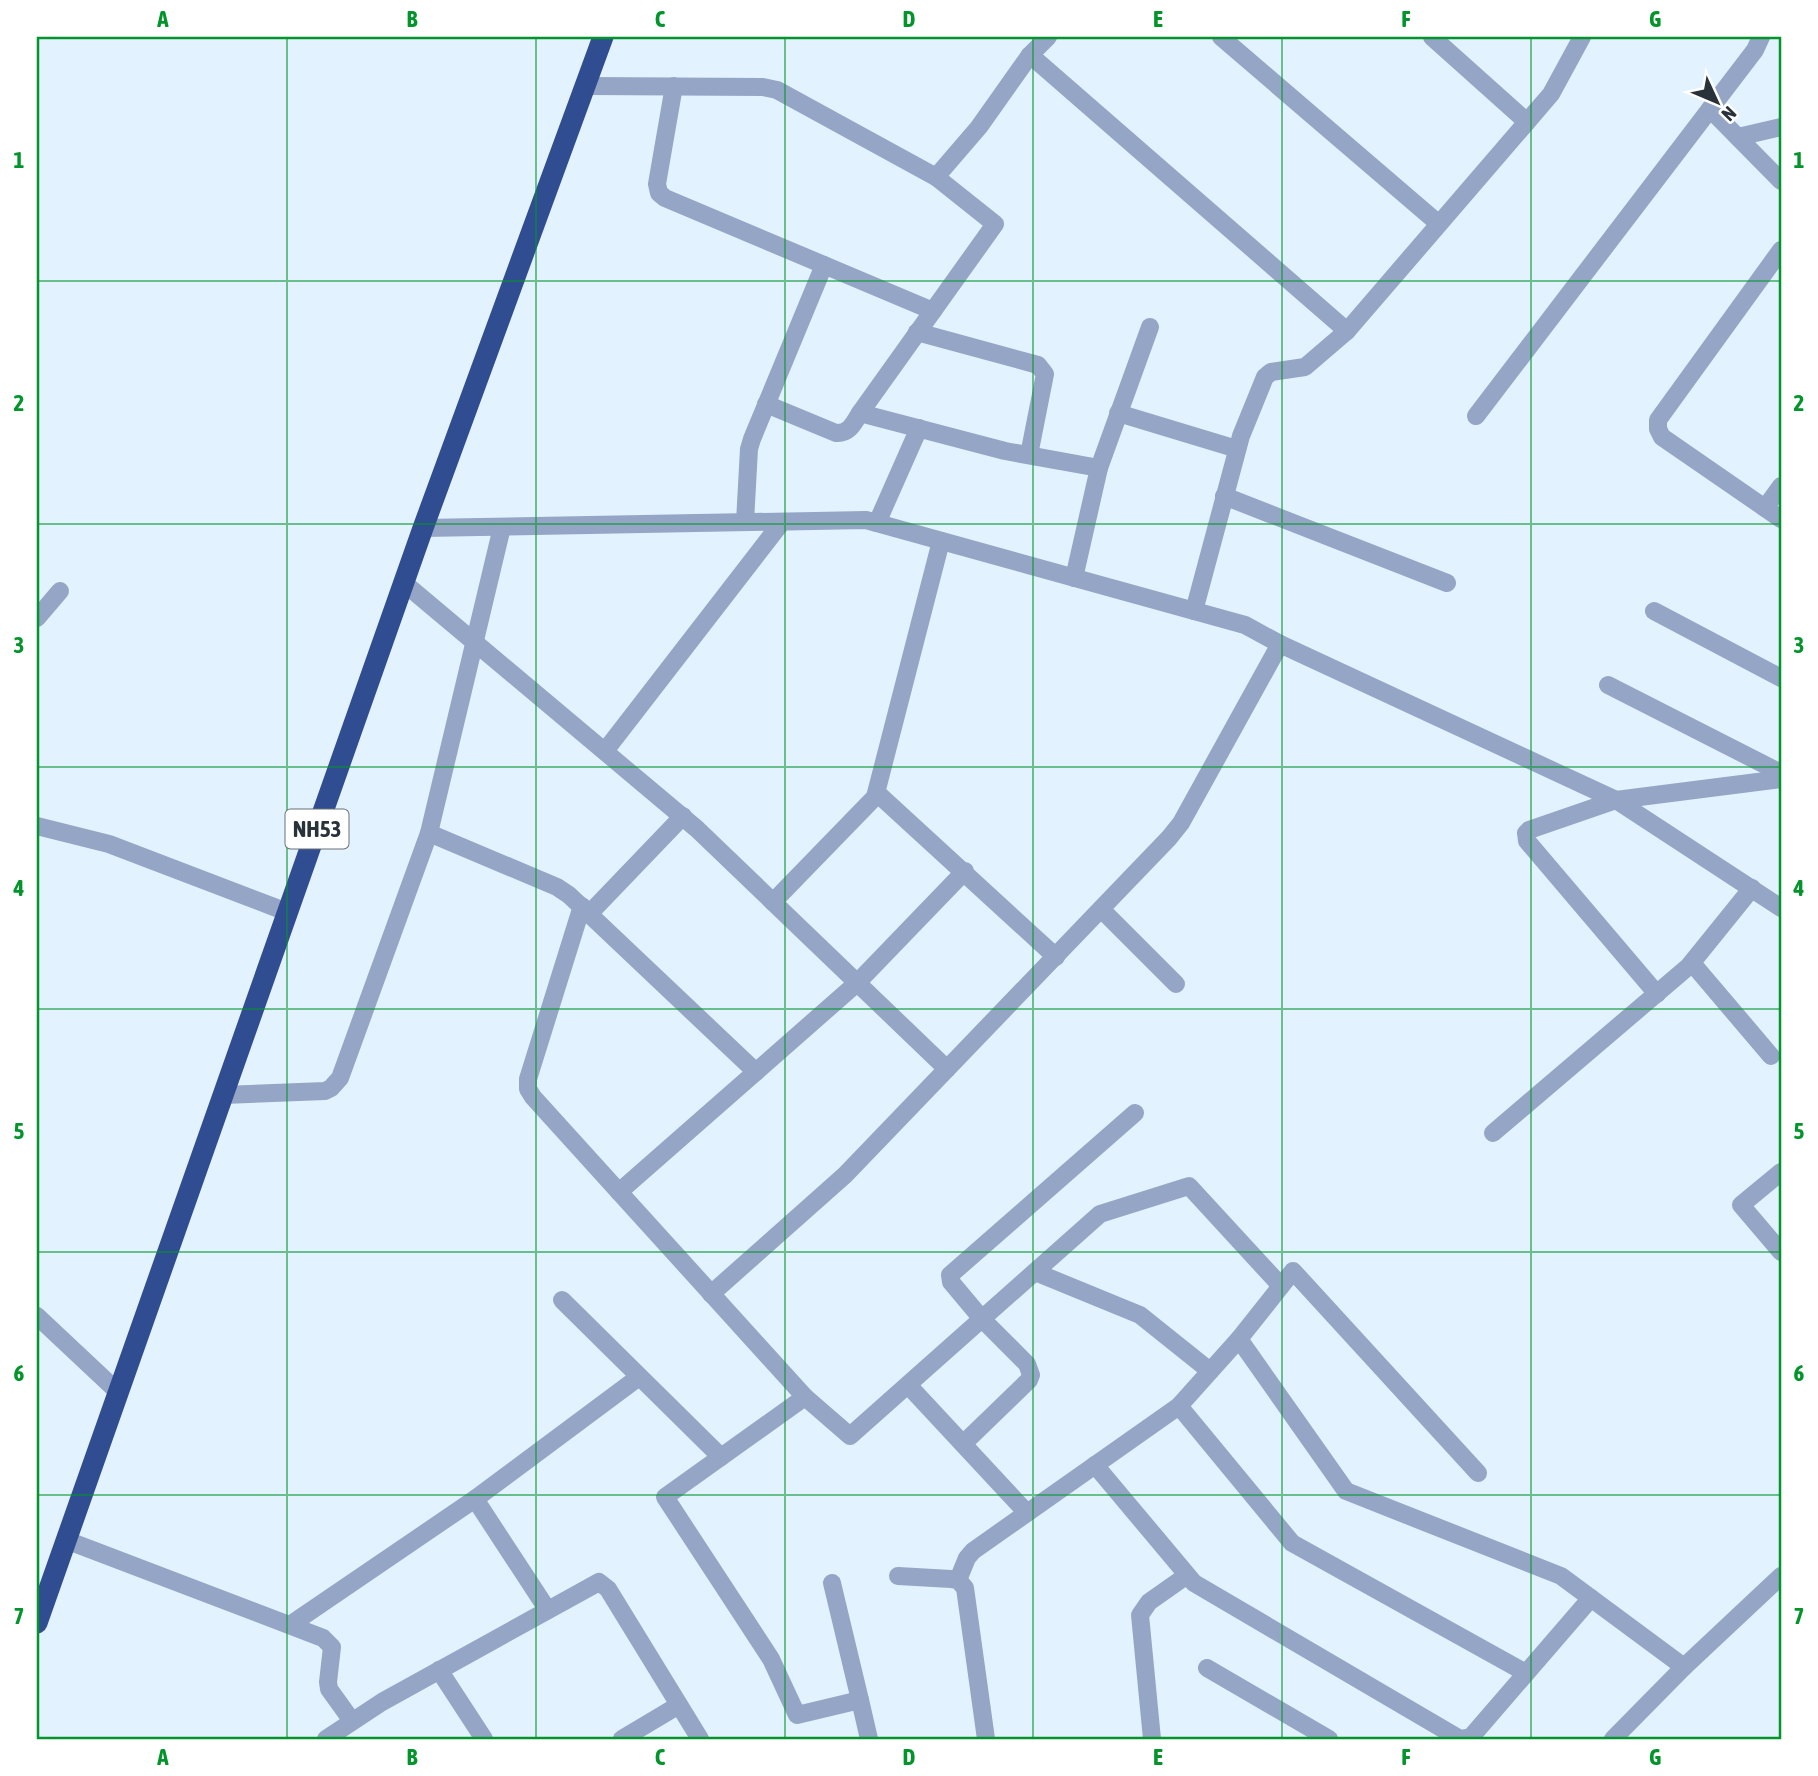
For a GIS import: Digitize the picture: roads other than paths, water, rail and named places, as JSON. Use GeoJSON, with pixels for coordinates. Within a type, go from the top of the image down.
{"type":"FeatureCollection","features":[{"type":"Feature","properties":{"kind":"highway","name":"NH53"},"geometry":{"type":"LineString","coordinates":[[37,1623],[404,583],[603,37]]}},
{"type":"Feature","properties":{"kind":"street"},"geometry":{"type":"LineString","coordinates":[[936,177],[979,127],[1030,55],[1048,37]]}},
{"type":"Feature","properties":{"kind":"street"},"geometry":{"type":"LineString","coordinates":[[1221,37],[1439,224]]}},
{"type":"Feature","properties":{"kind":"street"},"geometry":{"type":"LineString","coordinates":[[1432,37],[1527,122]]}},
{"type":"Feature","properties":{"kind":"street"},"geometry":{"type":"LineString","coordinates":[[1194,611],[1237,449],[1265,377],[1271,372],[1305,367],[1347,331],[1556,86],[1582,37]]}},
{"type":"Feature","properties":{"kind":"street"},"geometry":{"type":"LineString","coordinates":[[1476,416],[1755,50],[1761,37]]}},
{"type":"Feature","properties":{"kind":"street"},"geometry":{"type":"LineString","coordinates":[[1030,55],[1347,331]]}},
{"type":"Feature","properties":{"kind":"street"},"geometry":{"type":"LineString","coordinates":[[586,86],[763,87],[777,90],[936,177],[995,224],[849,430],[836,433],[766,404]]}},
{"type":"Feature","properties":{"kind":"street"},"geometry":{"type":"LineString","coordinates":[[674,86],[657,184],[659,193],[672,202],[933,310]]}},
{"type":"Feature","properties":{"kind":"street"},"geometry":{"type":"LineString","coordinates":[[1710,109],[1781,181]]}},
{"type":"Feature","properties":{"kind":"street"},"geometry":{"type":"LineString","coordinates":[[1738,137],[1781,127]]}},
{"type":"Feature","properties":{"kind":"street"},"geometry":{"type":"LineString","coordinates":[[1781,250],[1658,420],[1658,429],[1662,436],[1781,519]]}},
{"type":"Feature","properties":{"kind":"street"},"geometry":{"type":"LineString","coordinates":[[745,522],[749,449],[824,265]]}},
{"type":"Feature","properties":{"kind":"street"},"geometry":{"type":"LineString","coordinates":[[1074,578],[1099,468],[1150,327]]}},
{"type":"Feature","properties":{"kind":"street"},"geometry":{"type":"LineString","coordinates":[[917,332],[1038,365],[1043,369],[1045,374],[1029,455]]}},
{"type":"Feature","properties":{"kind":"street"},"geometry":{"type":"LineString","coordinates":[[860,413],[1029,455],[1099,468]]}},
{"type":"Feature","properties":{"kind":"street"},"geometry":{"type":"LineString","coordinates":[[1118,413],[1237,449]]}},
{"type":"Feature","properties":{"kind":"street"},"geometry":{"type":"LineString","coordinates":[[877,523],[919,428]]}},
{"type":"Feature","properties":{"kind":"street"},"geometry":{"type":"LineString","coordinates":[[1765,508],[1781,486]]}},
{"type":"Feature","properties":{"kind":"street"},"geometry":{"type":"LineString","coordinates":[[1224,496],[1447,583]]}},
{"type":"Feature","properties":{"kind":"street"},"geometry":{"type":"LineString","coordinates":[[424,528],[866,520],[1245,625],[1280,644],[1616,800],[1781,908]]}},
{"type":"Feature","properties":{"kind":"street"},"geometry":{"type":"LineString","coordinates":[[605,751],[782,522]]}},
{"type":"Feature","properties":{"kind":"street"},"geometry":{"type":"LineString","coordinates":[[223,1095],[325,1091],[336,1084],[429,833],[502,527]]}},
{"type":"Feature","properties":{"kind":"street"},"geometry":{"type":"LineString","coordinates":[[773,902],[877,793],[941,541]]}},
{"type":"Feature","properties":{"kind":"street"},"geometry":{"type":"LineString","coordinates":[[404,583],[682,816],[947,1069]]}},
{"type":"Feature","properties":{"kind":"street"},"geometry":{"type":"LineString","coordinates":[[37,618],[60,591]]}},
{"type":"Feature","properties":{"kind":"street"},"geometry":{"type":"LineString","coordinates":[[1654,611],[1781,678]]}},
{"type":"Feature","properties":{"kind":"street"},"geometry":{"type":"LineString","coordinates":[[711,1294],[836,1184],[1175,831],[1280,644]]}},
{"type":"Feature","properties":{"kind":"street"},"geometry":{"type":"LineString","coordinates":[[1608,685],[1781,773]]}},
{"type":"Feature","properties":{"kind":"street"},"geometry":{"type":"LineString","coordinates":[[1657,994],[1525,838],[1529,830],[1616,800],[1781,779]]}},
{"type":"Feature","properties":{"kind":"street"},"geometry":{"type":"LineString","coordinates":[[877,793],[1056,957]]}},
{"type":"Feature","properties":{"kind":"street"},"geometry":{"type":"LineString","coordinates":[[682,816],[585,910],[528,1079],[528,1088],[533,1097],[806,1397],[850,1436],[1100,1214],[1189,1186],[1281,1286]]}},
{"type":"Feature","properties":{"kind":"street"},"geometry":{"type":"LineString","coordinates":[[37,826],[109,844],[287,912]]}},
{"type":"Feature","properties":{"kind":"street"},"geometry":{"type":"LineString","coordinates":[[429,833],[557,887],[585,910],[756,1072]]}},
{"type":"Feature","properties":{"kind":"street"},"geometry":{"type":"LineString","coordinates":[[619,1192],[857,983],[965,871]]}},
{"type":"Feature","properties":{"kind":"street"},"geometry":{"type":"LineString","coordinates":[[1493,1133],[1692,962],[1752,888]]}},
{"type":"Feature","properties":{"kind":"street"},"geometry":{"type":"LineString","coordinates":[[1101,909],[1176,984]]}},
{"type":"Feature","properties":{"kind":"street"},"geometry":{"type":"LineString","coordinates":[[1692,962],[1771,1056]]}},
{"type":"Feature","properties":{"kind":"street"},"geometry":{"type":"LineString","coordinates":[[963,1444],[1031,1375],[1027,1364],[982,1319],[951,1282],[950,1275],[1135,1113]]}},
{"type":"Feature","properties":{"kind":"street"},"geometry":{"type":"LineString","coordinates":[[1781,1172],[1741,1205],[1781,1252]]}},
{"type":"Feature","properties":{"kind":"street"},"geometry":{"type":"LineString","coordinates":[[958,1580],[967,1558],[973,1551],[1180,1406],[1239,1339],[1293,1271],[1478,1474]]}},
{"type":"Feature","properties":{"kind":"street"},"geometry":{"type":"LineString","coordinates":[[1035,1272],[1140,1315],[1210,1371]]}},
{"type":"Feature","properties":{"kind":"street"},"geometry":{"type":"LineString","coordinates":[[562,1300],[721,1457]]}},
{"type":"Feature","properties":{"kind":"street"},"geometry":{"type":"LineString","coordinates":[[37,1316],[118,1392]]}},
{"type":"Feature","properties":{"kind":"street"},"geometry":{"type":"LineString","coordinates":[[1239,1339],[1346,1491],[1561,1576],[1684,1667]]}},
{"type":"Feature","properties":{"kind":"street"},"geometry":{"type":"LineString","coordinates":[[290,1625],[475,1499],[639,1377]]}},
{"type":"Feature","properties":{"kind":"street"},"geometry":{"type":"LineString","coordinates":[[908,1385],[1027,1513]]}},
{"type":"Feature","properties":{"kind":"street"},"geometry":{"type":"LineString","coordinates":[[806,1397],[665,1497],[771,1659],[797,1715],[860,1700]]}},
{"type":"Feature","properties":{"kind":"street"},"geometry":{"type":"LineString","coordinates":[[1180,1406],[1293,1543],[1526,1673]]}},
{"type":"Feature","properties":{"kind":"street"},"geometry":{"type":"LineString","coordinates":[[1095,1465],[1186,1576],[1460,1739],[1471,1737],[1591,1598]]}},
{"type":"Feature","properties":{"kind":"street"},"geometry":{"type":"LineString","coordinates":[[475,1499],[547,1609]]}},
{"type":"Feature","properties":{"kind":"street"},"geometry":{"type":"LineString","coordinates":[[66,1540],[329,1642],[332,1647],[328,1682],[330,1689],[352,1721]]}},
{"type":"Feature","properties":{"kind":"street"},"geometry":{"type":"LineString","coordinates":[[898,1576],[958,1580],[965,1588],[986,1739]]}},
{"type":"Feature","properties":{"kind":"street"},"geometry":{"type":"LineString","coordinates":[[1152,1739],[1140,1615],[1149,1602],[1186,1576]]}},
{"type":"Feature","properties":{"kind":"street"},"geometry":{"type":"LineString","coordinates":[[1613,1739],[1684,1667],[1781,1576]]}},
{"type":"Feature","properties":{"kind":"street"},"geometry":{"type":"LineString","coordinates":[[326,1739],[439,1670],[594,1583],[604,1584],[700,1739]]}},
{"type":"Feature","properties":{"kind":"street"},"geometry":{"type":"LineString","coordinates":[[831,1583],[869,1739]]}},
{"type":"Feature","properties":{"kind":"street"},"geometry":{"type":"LineString","coordinates":[[1207,1668],[1329,1739]]}},
{"type":"Feature","properties":{"kind":"street"},"geometry":{"type":"LineString","coordinates":[[439,1670],[484,1739]]}},
{"type":"Feature","properties":{"kind":"street"},"geometry":{"type":"LineString","coordinates":[[622,1739],[679,1705]]}}]}
